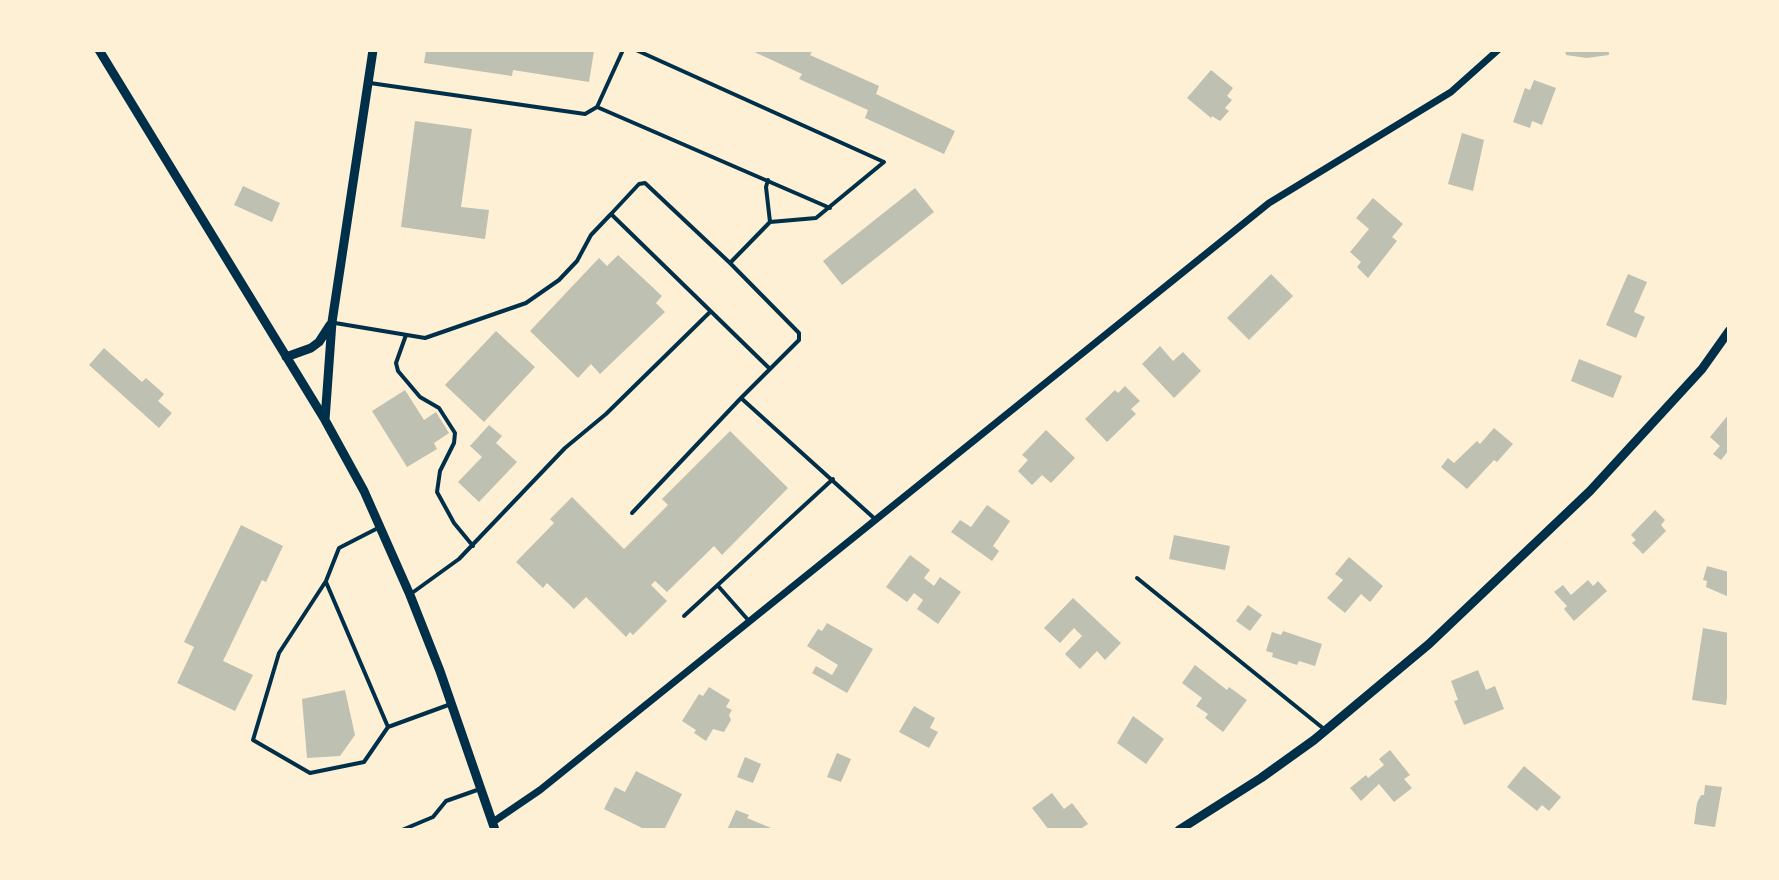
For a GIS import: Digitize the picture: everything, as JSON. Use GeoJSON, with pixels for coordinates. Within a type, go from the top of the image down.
{"type":"FeatureCollection","features":[{"type":"Feature","properties":{"kind":"street"},"geometry":{"type":"LineString","coordinates":[[99,50],[325,420],[380,527],[410,595],[494,826],[1269,203],[1451,92],[1498,50]]}},
{"type":"Feature","properties":{"kind":"street"},"geometry":{"type":"LineString","coordinates":[[325,420],[332,322],[373,50]]}},
{"type":"Feature","properties":{"kind":"street"},"geometry":{"type":"LineString","coordinates":[[286,357],[319,342],[332,322]]}},
{"type":"Feature","properties":{"kind":"street"},"geometry":{"type":"LineString","coordinates":[[1179,830],[1261,778],[1326,730],[1429,644],[1590,491],[1702,369],[1728,334]]}},
{"type":"Feature","properties":{"kind":"lane"},"geometry":{"type":"LineString","coordinates":[[368,83],[585,114],[597,107],[623,50]]}},
{"type":"Feature","properties":{"kind":"lane"},"geometry":{"type":"LineString","coordinates":[[636,50],[884,162],[816,218],[770,222],[730,263]]}},
{"type":"Feature","properties":{"kind":"lane"},"geometry":{"type":"LineString","coordinates":[[597,107],[830,208]]}},
{"type":"Feature","properties":{"kind":"lane"},"geometry":{"type":"LineString","coordinates":[[768,180],[770,222]]}},
{"type":"Feature","properties":{"kind":"lane"},"geometry":{"type":"LineString","coordinates":[[332,322],[425,338],[526,303],[559,280],[577,261],[591,235],[639,184],[645,183],[799,333],[799,340],[632,513]]}},
{"type":"Feature","properties":{"kind":"lane"},"geometry":{"type":"LineString","coordinates":[[611,214],[770,369]]}},
{"type":"Feature","properties":{"kind":"lane"},"geometry":{"type":"LineString","coordinates":[[410,595],[473,546],[565,448],[606,414],[710,312]]}},
{"type":"Feature","properties":{"kind":"lane"},"geometry":{"type":"LineString","coordinates":[[406,335],[396,363],[398,371],[420,397],[439,408],[455,433],[454,443],[440,471],[437,492],[454,523],[473,546]]}},
{"type":"Feature","properties":{"kind":"lane"},"geometry":{"type":"LineString","coordinates":[[741,398],[875,519]]}},
{"type":"Feature","properties":{"kind":"lane"},"geometry":{"type":"LineString","coordinates":[[684,616],[833,479]]}},
{"type":"Feature","properties":{"kind":"lane"},"geometry":{"type":"LineString","coordinates":[[380,527],[339,548],[326,581],[279,653],[253,740],[310,773],[364,762],[388,727],[451,704]]}},
{"type":"Feature","properties":{"kind":"lane"},"geometry":{"type":"LineString","coordinates":[[1137,578],[1326,730]]}},
{"type":"Feature","properties":{"kind":"lane"},"geometry":{"type":"LineString","coordinates":[[326,581],[388,727]]}},
{"type":"Feature","properties":{"kind":"lane"},"geometry":{"type":"LineString","coordinates":[[719,587],[749,621]]}},
{"type":"Feature","properties":{"kind":"lane"},"geometry":{"type":"LineString","coordinates":[[402,830],[433,817],[446,801],[481,789]]}},
{"type":"Feature","properties":{"kind":"building"},"geometry":{"type":"Polygon","coordinates":[[[426,50],[594,51],[589,82],[513,70],[512,76],[424,63],[426,50]]]}},
{"type":"Feature","properties":{"kind":"building"},"geometry":{"type":"Polygon","coordinates":[[[750,50],[813,50],[810,55],[879,86],[876,94],[955,131],[944,154],[865,118],[868,110],[799,79],[802,74],[750,50]]]}},
{"type":"Feature","properties":{"kind":"building"},"geometry":{"type":"Polygon","coordinates":[[[1565,50],[1609,50],[1609,55],[1587,58],[1566,55],[1565,50]]]}},
{"type":"Feature","properties":{"kind":"building"},"geometry":{"type":"Polygon","coordinates":[[[1211,70],[1233,88],[1227,96],[1232,100],[1225,108],[1229,111],[1220,121],[1211,118],[1187,98],[1211,70]]]}},
{"type":"Feature","properties":{"kind":"building"},"geometry":{"type":"Polygon","coordinates":[[[1534,80],[1556,88],[1542,125],[1532,121],[1530,128],[1513,122],[1525,88],[1530,90],[1534,80]]]}},
{"type":"Feature","properties":{"kind":"building"},"geometry":{"type":"Polygon","coordinates":[[[415,121],[472,129],[461,207],[489,210],[485,239],[401,227],[415,121]]]}},
{"type":"Feature","properties":{"kind":"building"},"geometry":{"type":"Polygon","coordinates":[[[1462,133],[1484,140],[1473,191],[1448,184],[1462,133]]]}},
{"type":"Feature","properties":{"kind":"building"},"geometry":{"type":"Polygon","coordinates":[[[243,186],[280,203],[272,222],[234,205],[243,186]]]}},
{"type":"Feature","properties":{"kind":"building"},"geometry":{"type":"Polygon","coordinates":[[[915,188],[934,212],[842,285],[823,261],[915,188]]]}},
{"type":"Feature","properties":{"kind":"building"},"geometry":{"type":"Polygon","coordinates":[[[1373,198],[1403,224],[1392,237],[1397,241],[1368,278],[1357,267],[1361,262],[1350,252],[1369,229],[1356,218],[1373,198]]]}},
{"type":"Feature","properties":{"kind":"building"},"geometry":{"type":"Polygon","coordinates":[[[618,255],[662,296],[656,303],[665,312],[600,374],[591,364],[578,378],[530,331],[599,258],[607,266],[618,255]]]}},
{"type":"Feature","properties":{"kind":"building"},"geometry":{"type":"Polygon","coordinates":[[[1271,274],[1293,296],[1249,340],[1227,318],[1271,274]]]}},
{"type":"Feature","properties":{"kind":"building"},"geometry":{"type":"Polygon","coordinates":[[[1628,274],[1647,282],[1634,312],[1645,317],[1636,338],[1606,325],[1628,274]]]}},
{"type":"Feature","properties":{"kind":"building"},"geometry":{"type":"Polygon","coordinates":[[[496,331],[535,367],[484,422],[445,385],[496,331]]]}},
{"type":"Feature","properties":{"kind":"building"},"geometry":{"type":"Polygon","coordinates":[[[1160,346],[1173,361],[1183,352],[1201,371],[1174,398],[1142,364],[1160,346]]]}},
{"type":"Feature","properties":{"kind":"building"},"geometry":{"type":"Polygon","coordinates":[[[104,348],[142,382],[146,378],[164,394],[158,401],[172,413],[159,428],[89,365],[104,348]]]}},
{"type":"Feature","properties":{"kind":"building"},"geometry":{"type":"Polygon","coordinates":[[[1579,359],[1622,376],[1613,398],[1571,381],[1579,359]]]}},
{"type":"Feature","properties":{"kind":"building"},"geometry":{"type":"Polygon","coordinates":[[[1125,386],[1140,401],[1131,409],[1136,414],[1107,442],[1085,419],[1115,390],[1118,393],[1125,386]]]}},
{"type":"Feature","properties":{"kind":"building"},"geometry":{"type":"Polygon","coordinates":[[[405,390],[424,420],[436,412],[449,433],[434,443],[437,449],[407,467],[372,411],[405,390]]]}},
{"type":"Feature","properties":{"kind":"building"},"geometry":{"type":"Polygon","coordinates":[[[1729,414],[1729,450],[1721,460],[1713,454],[1720,446],[1710,437],[1729,414]]]}},
{"type":"Feature","properties":{"kind":"building"},"geometry":{"type":"Polygon","coordinates":[[[489,425],[502,436],[496,443],[517,462],[479,502],[458,482],[482,457],[470,446],[489,425]]]}},
{"type":"Feature","properties":{"kind":"building"},"geometry":{"type":"Polygon","coordinates":[[[1494,428],[1513,444],[1467,489],[1441,467],[1448,458],[1454,463],[1477,441],[1480,444],[1494,428]]]}},
{"type":"Feature","properties":{"kind":"building"},"geometry":{"type":"Polygon","coordinates":[[[1046,430],[1075,458],[1051,483],[1042,475],[1032,485],[1018,471],[1028,460],[1022,455],[1046,430]]]}},
{"type":"Feature","properties":{"kind":"building"},"geometry":{"type":"Polygon","coordinates":[[[730,431],[788,488],[722,555],[714,546],[667,592],[655,581],[651,585],[667,601],[633,635],[630,632],[626,637],[586,597],[574,609],[547,583],[543,588],[516,562],[554,523],[550,519],[572,497],[624,549],[668,505],[662,499],[730,431]]]}},
{"type":"Feature","properties":{"kind":"building"},"geometry":{"type":"Polygon","coordinates":[[[987,505],[1010,521],[993,546],[999,551],[992,561],[951,532],[960,520],[971,527],[987,505]]]}},
{"type":"Feature","properties":{"kind":"building"},"geometry":{"type":"Polygon","coordinates":[[[1655,510],[1665,520],[1661,525],[1666,531],[1643,554],[1632,543],[1636,540],[1631,535],[1655,510]]]}},
{"type":"Feature","properties":{"kind":"building"},"geometry":{"type":"Polygon","coordinates":[[[241,525],[283,546],[266,582],[262,580],[223,661],[253,675],[235,711],[177,683],[194,647],[184,642],[241,525]]]}},
{"type":"Feature","properties":{"kind":"building"},"geometry":{"type":"Polygon","coordinates":[[[1174,535],[1230,546],[1225,570],[1169,559],[1174,535]]]}},
{"type":"Feature","properties":{"kind":"building"},"geometry":{"type":"Polygon","coordinates":[[[910,555],[930,570],[924,578],[934,586],[940,577],[961,592],[938,624],[917,609],[923,600],[914,593],[907,602],[886,587],[910,555]]]}},
{"type":"Feature","properties":{"kind":"building"},"geometry":{"type":"Polygon","coordinates":[[[1349,557],[1383,586],[1370,602],[1361,594],[1345,613],[1327,598],[1343,580],[1335,574],[1349,557]]]}},
{"type":"Feature","properties":{"kind":"building"},"geometry":{"type":"Polygon","coordinates":[[[1707,566],[1729,572],[1729,597],[1706,587],[1707,581],[1703,580],[1707,566]]]}},
{"type":"Feature","properties":{"kind":"building"},"geometry":{"type":"Polygon","coordinates":[[[1588,580],[1593,586],[1598,581],[1607,591],[1574,621],[1564,609],[1567,606],[1554,592],[1563,585],[1571,595],[1588,580]]]}},
{"type":"Feature","properties":{"kind":"building"},"geometry":{"type":"Polygon","coordinates":[[[1073,598],[1121,643],[1105,660],[1097,651],[1080,669],[1065,654],[1082,636],[1074,628],[1060,643],[1044,628],[1073,598]]]}},
{"type":"Feature","properties":{"kind":"building"},"geometry":{"type":"Polygon","coordinates":[[[1248,605],[1262,615],[1250,631],[1236,621],[1248,605]]]}},
{"type":"Feature","properties":{"kind":"building"},"geometry":{"type":"Polygon","coordinates":[[[827,623],[873,649],[847,693],[812,673],[816,666],[832,675],[838,665],[807,646],[818,629],[822,631],[827,623]]]}},
{"type":"Feature","properties":{"kind":"building"},"geometry":{"type":"Polygon","coordinates":[[[1703,628],[1729,633],[1726,705],[1692,700],[1703,628]]]}},
{"type":"Feature","properties":{"kind":"building"},"geometry":{"type":"Polygon","coordinates":[[[1283,631],[1322,644],[1315,666],[1299,661],[1297,665],[1272,657],[1273,653],[1266,651],[1272,632],[1281,635],[1283,631]]]}},
{"type":"Feature","properties":{"kind":"building"},"geometry":{"type":"Polygon","coordinates":[[[1195,665],[1227,690],[1229,687],[1247,700],[1223,732],[1205,718],[1208,714],[1196,706],[1202,698],[1182,683],[1195,665]]]}},
{"type":"Feature","properties":{"kind":"building"},"geometry":{"type":"Polygon","coordinates":[[[1478,670],[1486,690],[1495,686],[1504,709],[1464,725],[1454,701],[1458,700],[1451,681],[1478,670]]]}},
{"type":"Feature","properties":{"kind":"building"},"geometry":{"type":"Polygon","coordinates":[[[709,687],[730,700],[726,707],[732,710],[729,715],[731,720],[724,732],[713,729],[706,741],[682,721],[699,694],[703,696],[709,687]]]}},
{"type":"Feature","properties":{"kind":"building"},"geometry":{"type":"Polygon","coordinates":[[[345,690],[355,735],[340,756],[307,758],[302,699],[345,690]]]}},
{"type":"Feature","properties":{"kind":"building"},"geometry":{"type":"Polygon","coordinates":[[[914,706],[935,718],[930,728],[938,732],[929,748],[899,732],[914,706]]]}},
{"type":"Feature","properties":{"kind":"building"},"geometry":{"type":"Polygon","coordinates":[[[1133,716],[1164,739],[1146,764],[1117,743],[1133,716]]]}},
{"type":"Feature","properties":{"kind":"building"},"geometry":{"type":"Polygon","coordinates":[[[1390,750],[1410,775],[1404,779],[1412,788],[1394,802],[1379,784],[1361,801],[1350,788],[1384,765],[1379,759],[1390,750]]]}},
{"type":"Feature","properties":{"kind":"building"},"geometry":{"type":"Polygon","coordinates":[[[837,753],[851,759],[841,782],[827,777],[837,753]]]}},
{"type":"Feature","properties":{"kind":"building"},"geometry":{"type":"Polygon","coordinates":[[[745,757],[761,764],[753,783],[737,777],[745,757]]]}},
{"type":"Feature","properties":{"kind":"building"},"geometry":{"type":"Polygon","coordinates":[[[1524,766],[1561,797],[1549,811],[1542,805],[1537,811],[1507,787],[1524,766]]]}},
{"type":"Feature","properties":{"kind":"building"},"geometry":{"type":"Polygon","coordinates":[[[636,771],[682,794],[664,830],[646,830],[604,809],[615,787],[625,792],[636,771]]]}},
{"type":"Feature","properties":{"kind":"building"},"geometry":{"type":"Polygon","coordinates":[[[1705,785],[1722,787],[1715,827],[1694,824],[1697,803],[1704,795],[1705,785]]]}},
{"type":"Feature","properties":{"kind":"building"},"geometry":{"type":"Polygon","coordinates":[[[1052,793],[1064,809],[1072,803],[1088,824],[1079,830],[1049,830],[1032,808],[1052,793]]]}},
{"type":"Feature","properties":{"kind":"building"},"geometry":{"type":"Polygon","coordinates":[[[736,810],[749,815],[747,818],[776,830],[727,830],[736,810]]]}}]}
